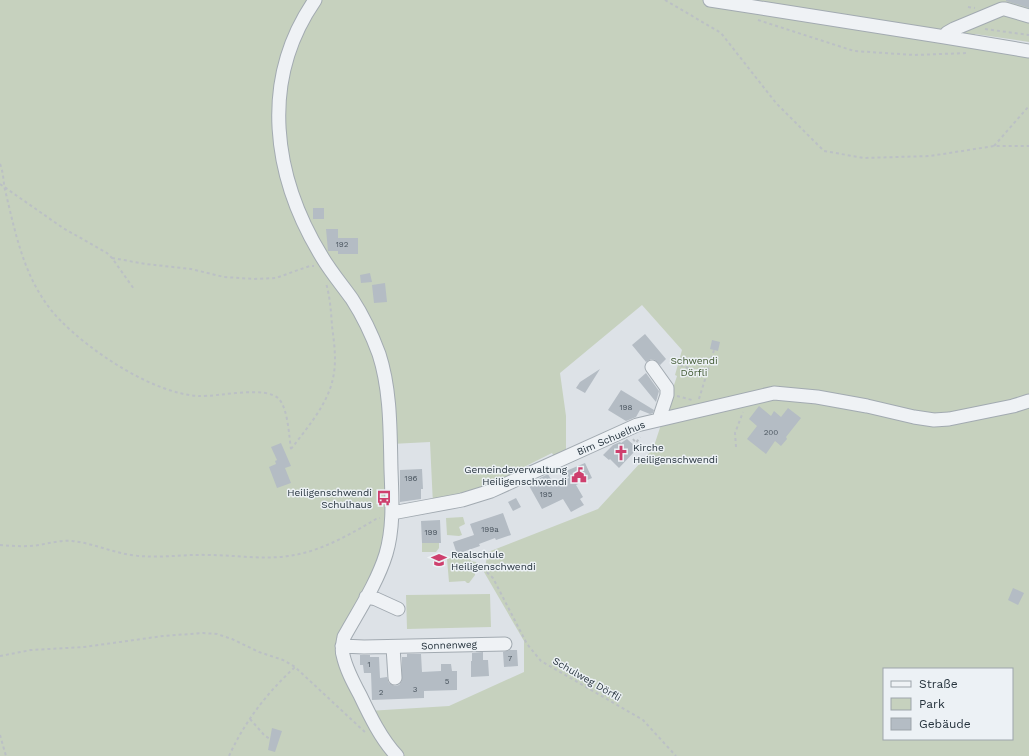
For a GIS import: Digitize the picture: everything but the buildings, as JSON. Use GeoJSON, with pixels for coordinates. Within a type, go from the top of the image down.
{"type":"FeatureCollection","features":[{"type":"Feature","properties":{"kind":"street"},"geometry":{"type":"LineString","coordinates":[[315,0],[292,43],[283,71],[278,108],[279,136],[289,183],[304,224],[323,258],[359,310],[379,356],[386,384],[391,444],[391,532],[382,566],[344,637],[342,654],[351,678],[381,734],[397,756]]}},
{"type":"Feature","properties":{"kind":"street"},"geometry":{"type":"LineString","coordinates":[[710,0],[1029,51]]}},
{"type":"Feature","properties":{"kind":"street"},"geometry":{"type":"LineString","coordinates":[[945,37],[947,33],[954,29],[1002,9],[1029,16]]}},
{"type":"Feature","properties":{"kind":"street"},"geometry":{"type":"LineString","coordinates":[[652,367],[667,388],[667,396],[659,420]]}},
{"type":"Feature","properties":{"kind":"street","name":"Bim Schuelhus"},"geometry":{"type":"LineString","coordinates":[[392,515],[462,500],[491,491],[627,429],[695,411],[774,393],[787,393],[867,406],[934,420],[950,419],[1013,406],[1029,401]]}},
{"type":"Feature","properties":{"kind":"street"},"geometry":{"type":"LineString","coordinates":[[366,597],[376,599],[398,609]]}},
{"type":"Feature","properties":{"kind":"street","name":"Sonnenweg"},"geometry":{"type":"LineString","coordinates":[[342,646],[354,648],[505,644]]}},
{"type":"Feature","properties":{"kind":"street"},"geometry":{"type":"LineString","coordinates":[[393,647],[395,678]]}},
{"type":"Feature","properties":{"kind":"path"},"geometry":{"type":"LineString","coordinates":[[665,0],[721,33],[776,103],[824,151],[864,158],[930,156],[994,146],[1029,146]]}},
{"type":"Feature","properties":{"kind":"path"},"geometry":{"type":"LineString","coordinates":[[758,20],[854,51],[914,55],[970,53]]}},
{"type":"Feature","properties":{"kind":"path"},"geometry":{"type":"LineString","coordinates":[[983,28],[1029,35]]}},
{"type":"Feature","properties":{"kind":"path"},"geometry":{"type":"LineString","coordinates":[[994,146],[1029,106]]}},
{"type":"Feature","properties":{"kind":"path"},"geometry":{"type":"LineString","coordinates":[[0,164],[4,186],[22,256],[28,271],[46,303],[61,320],[107,358],[154,384],[176,392],[199,396],[252,392],[270,393],[279,400],[285,410],[291,449],[324,401],[334,376],[335,360],[333,332],[330,304],[325,282]]}},
{"type":"Feature","properties":{"kind":"path"},"geometry":{"type":"LineString","coordinates":[[0,184],[22,198],[50,220],[107,253],[134,289]]}},
{"type":"Feature","properties":{"kind":"path"},"geometry":{"type":"LineString","coordinates":[[112,258],[146,264],[191,269],[224,277],[254,279],[276,278],[310,266],[316,266]]}},
{"type":"Feature","properties":{"kind":"path"},"geometry":{"type":"LineString","coordinates":[[674,395],[698,402],[714,350]]}},
{"type":"Feature","properties":{"kind":"path"},"geometry":{"type":"LineString","coordinates":[[680,365],[706,374]]}},
{"type":"Feature","properties":{"kind":"path"},"geometry":{"type":"LineString","coordinates":[[736,447],[735,433],[750,399]]}},
{"type":"Feature","properties":{"kind":"path"},"geometry":{"type":"LineString","coordinates":[[0,545],[38,545],[65,541],[81,542],[132,555],[160,557],[208,554],[251,557],[288,556],[308,552],[331,543],[376,519],[392,515]]}},
{"type":"Feature","properties":{"kind":"path","name":"Schulweg Dörfli"},"geometry":{"type":"LineString","coordinates":[[478,564],[493,578],[527,644],[541,661],[643,720],[676,756]]}},
{"type":"Feature","properties":{"kind":"path"},"geometry":{"type":"LineString","coordinates":[[0,656],[31,650],[84,647],[163,636],[204,633],[217,634],[282,660],[295,667],[363,732],[371,736],[381,734]]}},
{"type":"Feature","properties":{"kind":"path"},"geometry":{"type":"LineString","coordinates":[[229,756],[236,740],[250,718],[270,692],[295,667]]}},
{"type":"Feature","properties":{"kind":"path"},"geometry":{"type":"LineString","coordinates":[[250,718],[265,736],[270,739]]}},
{"type":"Feature","properties":{"kind":"path"},"geometry":{"type":"LineString","coordinates":[[0,735],[6,756]]}},
{"type":"Feature","properties":{"kind":"green space","name":"Schwendi Dörfli"},"geometry":{"type":"Polygon","coordinates":[[[0,0],[1029,0],[1029,42],[975,34],[973,41],[1029,51],[1029,756],[0,756],[0,0]],[[642,305],[560,373],[566,416],[566,457],[557,461],[552,453],[520,469],[519,478],[433,505],[430,442],[391,444],[391,532],[343,642],[368,711],[449,706],[524,672],[524,641],[484,572],[488,552],[598,509],[653,449],[677,376],[675,375],[682,350],[642,305]]]}},
{"type":"Feature","properties":{"kind":"green space"},"geometry":{"type":"Polygon","coordinates":[[[463,517],[465,524],[459,527],[462,535],[447,535],[446,518],[463,517]]]}},
{"type":"Feature","properties":{"kind":"green space"},"geometry":{"type":"Polygon","coordinates":[[[422,543],[439,543],[439,548],[436,552],[422,552],[422,543]]]}},
{"type":"Feature","properties":{"kind":"green space"},"geometry":{"type":"Polygon","coordinates":[[[458,555],[469,556],[471,561],[476,562],[477,564],[475,575],[469,583],[465,581],[449,582],[447,559],[458,555]]]}},
{"type":"Feature","properties":{"kind":"green space"},"geometry":{"type":"Polygon","coordinates":[[[490,594],[491,627],[407,629],[406,595],[490,594]]]}},
{"type":"Feature","properties":{"kind":"place","name":"Kirche Heiligenschwendi"},"geometry":{"type":"Point","coordinates":[621,453]}},
{"type":"Feature","properties":{"kind":"place","name":"Gemeindeverwaltung Heiligenschwendi"},"geometry":{"type":"Point","coordinates":[579,475]}},
{"type":"Feature","properties":{"kind":"place","name":"Heiligenschwendi Schulhaus"},"geometry":{"type":"Point","coordinates":[384,498]}},
{"type":"Feature","properties":{"kind":"place","name":"Realschule Heiligenschwendi"},"geometry":{"type":"Point","coordinates":[439,560]}}]}
